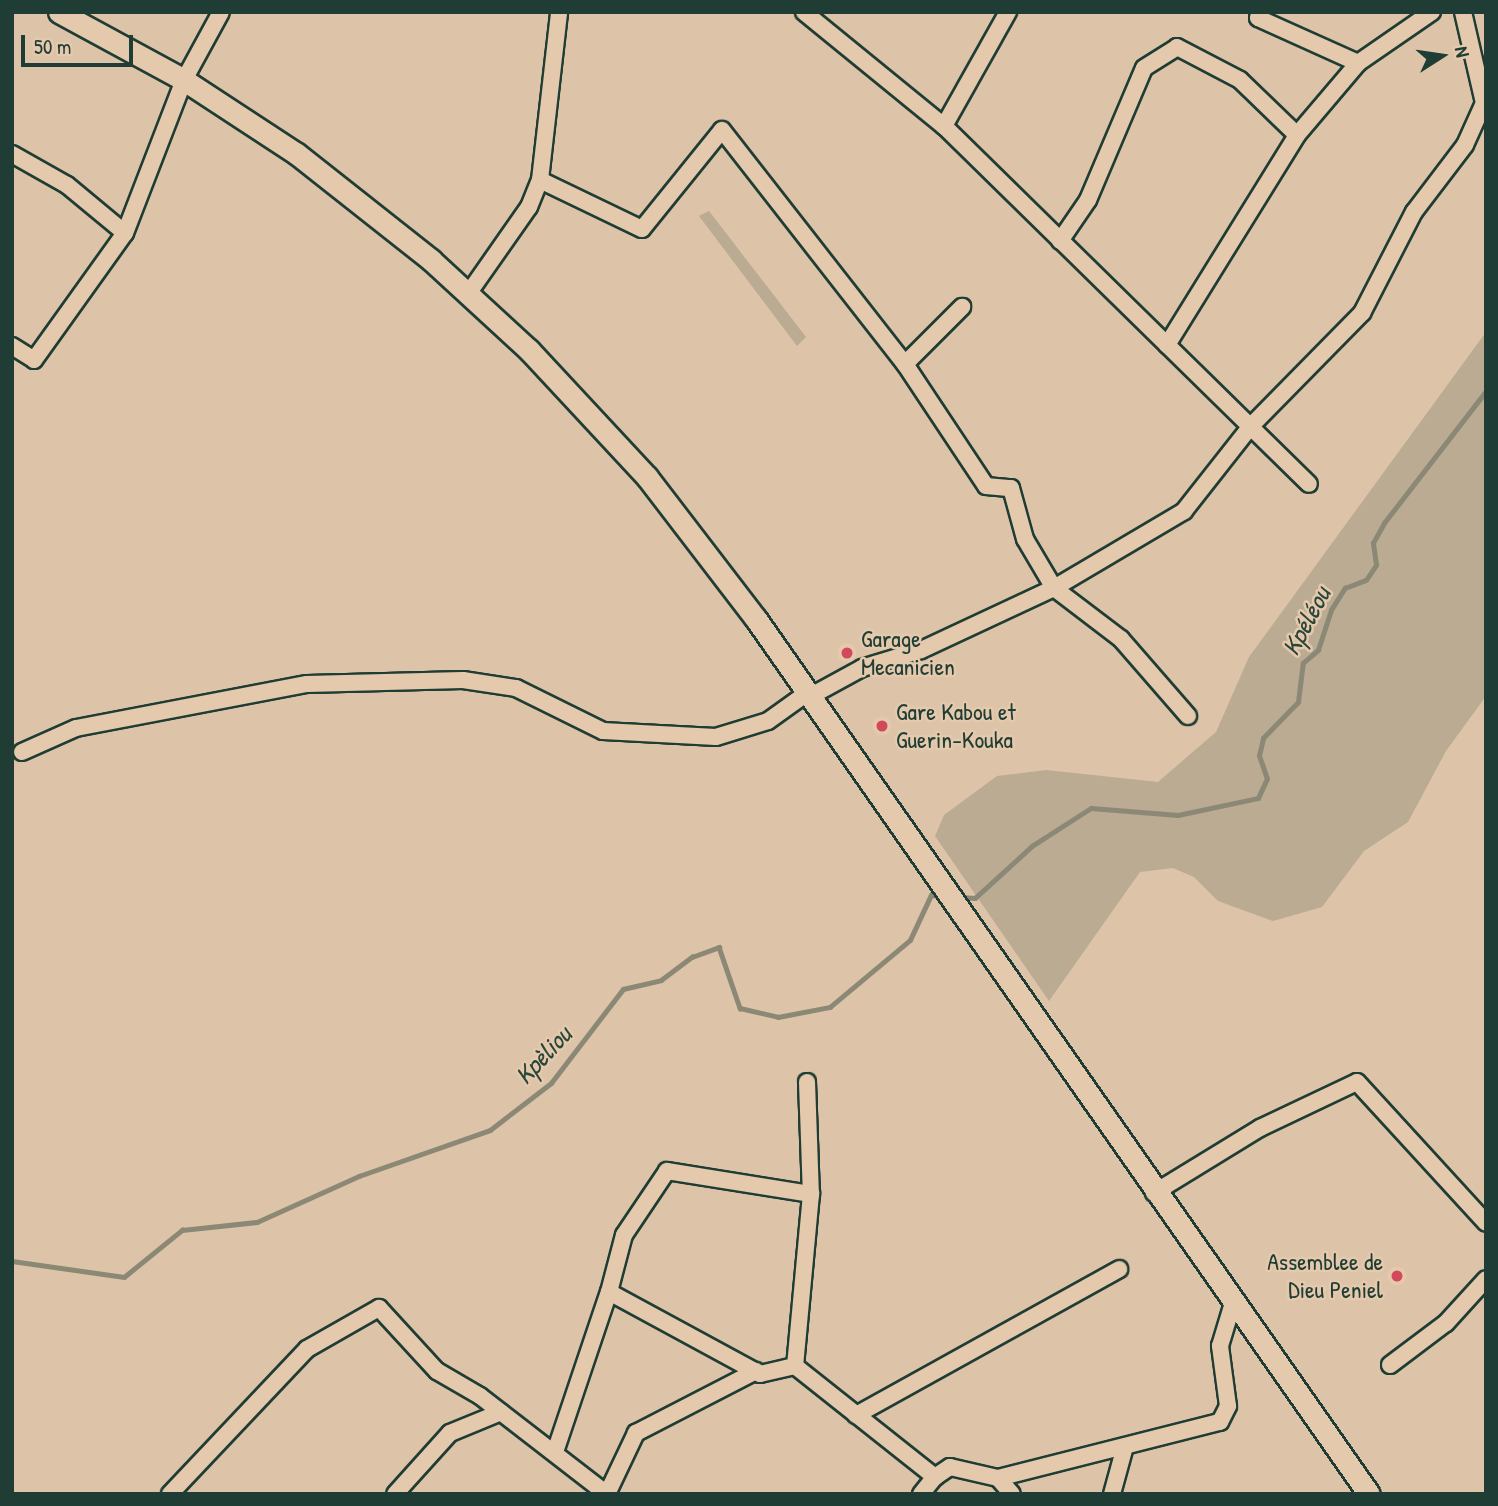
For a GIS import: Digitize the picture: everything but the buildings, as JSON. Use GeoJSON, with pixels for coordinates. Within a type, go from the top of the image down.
{"type":"FeatureCollection","features":[{"type":"Feature","properties":{"kind":"main road"},"geometry":{"type":"LineString","coordinates":[[59,12],[184,80],[297,154],[468,294],[563,384],[687,524],[979,934],[1154,1193],[1369,1494]]}},
{"type":"Feature","properties":{"kind":"street"},"geometry":{"type":"LineString","coordinates":[[12,346],[34,360],[125,233],[184,80],[221,12]]}},
{"type":"Feature","properties":{"kind":"street"},"geometry":{"type":"LineString","coordinates":[[468,294],[529,207],[540,180],[559,12]]}},
{"type":"Feature","properties":{"kind":"street"},"geometry":{"type":"LineString","coordinates":[[803,12],[944,126],[1309,484]]}},
{"type":"Feature","properties":{"kind":"street"},"geometry":{"type":"LineString","coordinates":[[944,126],[1008,12]]}},
{"type":"Feature","properties":{"kind":"street"},"geometry":{"type":"LineString","coordinates":[[1260,12],[1258,18],[1358,63]]}},
{"type":"Feature","properties":{"kind":"street"},"geometry":{"type":"LineString","coordinates":[[1167,345],[1297,135],[1358,63],[1432,12]]}},
{"type":"Feature","properties":{"kind":"street"},"geometry":{"type":"LineString","coordinates":[[22,752],[76,728],[307,684],[463,680],[516,688],[603,731],[716,737],[768,721],[808,695],[862,668],[921,650],[1054,588],[1184,511],[1251,427],[1362,313],[1414,212],[1465,145],[1484,103],[1463,12]]}},
{"type":"Feature","properties":{"kind":"street"},"geometry":{"type":"LineString","coordinates":[[1060,241],[1088,201],[1144,68],[1177,47],[1240,80],[1297,135]]}},
{"type":"Feature","properties":{"kind":"street"},"geometry":{"type":"LineString","coordinates":[[540,180],[642,229],[722,130],[905,364],[986,486],[1011,488],[1025,539],[1054,588],[1121,639],[1188,716]]}},
{"type":"Feature","properties":{"kind":"street"},"geometry":{"type":"LineString","coordinates":[[12,154],[67,185],[125,233]]}},
{"type":"Feature","properties":{"kind":"street"},"geometry":{"type":"LineString","coordinates":[[905,364],[962,307]]}},
{"type":"Feature","properties":{"kind":"street"},"geometry":{"type":"LineString","coordinates":[[795,1366],[811,1194],[807,1082]]}},
{"type":"Feature","properties":{"kind":"street"},"geometry":{"type":"LineString","coordinates":[[1154,1193],[1260,1128],[1357,1082],[1486,1223]]}},
{"type":"Feature","properties":{"kind":"street"},"geometry":{"type":"LineString","coordinates":[[555,1452],[609,1292],[624,1235],[667,1171],[811,1194]]}},
{"type":"Feature","properties":{"kind":"street"},"geometry":{"type":"LineString","coordinates":[[856,1415],[1119,1269]]}},
{"type":"Feature","properties":{"kind":"street"},"geometry":{"type":"LineString","coordinates":[[1390,1365],[1446,1324],[1486,1279]]}},
{"type":"Feature","properties":{"kind":"street"},"geometry":{"type":"LineString","coordinates":[[609,1292],[756,1371]]}},
{"type":"Feature","properties":{"kind":"street"},"geometry":{"type":"LineString","coordinates":[[921,1494],[935,1477],[950,1467],[999,1478],[1124,1450],[1225,1417],[1220,1346],[1233,1303]]}},
{"type":"Feature","properties":{"kind":"street"},"geometry":{"type":"LineString","coordinates":[[170,1494],[307,1349],[379,1308],[437,1371],[501,1412],[607,1494],[636,1433],[756,1371],[795,1366],[935,1477]]}},
{"type":"Feature","properties":{"kind":"street"},"geometry":{"type":"LineString","coordinates":[[394,1494],[450,1433],[501,1412]]}},
{"type":"Feature","properties":{"kind":"street"},"geometry":{"type":"LineString","coordinates":[[1112,1494],[1124,1450]]}},
{"type":"Feature","properties":{"kind":"street"},"geometry":{"type":"LineString","coordinates":[[999,1478],[1012,1494]]}},
{"type":"Feature","properties":{"kind":"shaded area"},"geometry":{"type":"Polygon","coordinates":[[[709,211],[806,337],[797,346],[699,216],[709,211]]]}},
{"type":"Feature","properties":{"kind":"shaded area"},"geometry":{"type":"Polygon","coordinates":[[[1486,332],[1486,696],[1446,751],[1408,822],[1364,851],[1322,907],[1273,921],[1218,901],[1194,877],[1173,868],[1140,872],[1049,1001],[935,836],[944,815],[997,776],[1046,770],[1158,782],[1216,732],[1249,657],[1486,332]]]}},
{"type":"Feature","properties":{"kind":"waterway","name":"Kpéléou"},"geometry":{"type":"LineString","coordinates":[[960,897],[975,898],[1032,846],[1091,808],[1178,815],[1258,798],[1267,779],[1259,756],[1263,738],[1298,702],[1303,663],[1318,650],[1331,610],[1345,588],[1366,580],[1376,565],[1373,543],[1384,523],[1486,391]]}},
{"type":"Feature","properties":{"kind":"waterway","name":"Kpèliou"},"geometry":{"type":"LineString","coordinates":[[12,1261],[124,1277],[182,1230],[257,1222],[359,1176],[490,1130],[551,1083],[623,989],[661,980],[692,957],[719,947],[740,1008],[778,1017],[830,1007],[910,940],[931,895],[940,896]]}},
{"type":"Feature","properties":{"kind":"place","name":"Garage Mecanicien"},"geometry":{"type":"Point","coordinates":[847,653]}},
{"type":"Feature","properties":{"kind":"place","name":"Gare Kabou et Guerin-Kouka"},"geometry":{"type":"Point","coordinates":[882,726]}},
{"type":"Feature","properties":{"kind":"place","name":"Assemblee de Dieu Peniel"},"geometry":{"type":"Point","coordinates":[1397,1276]}}]}
